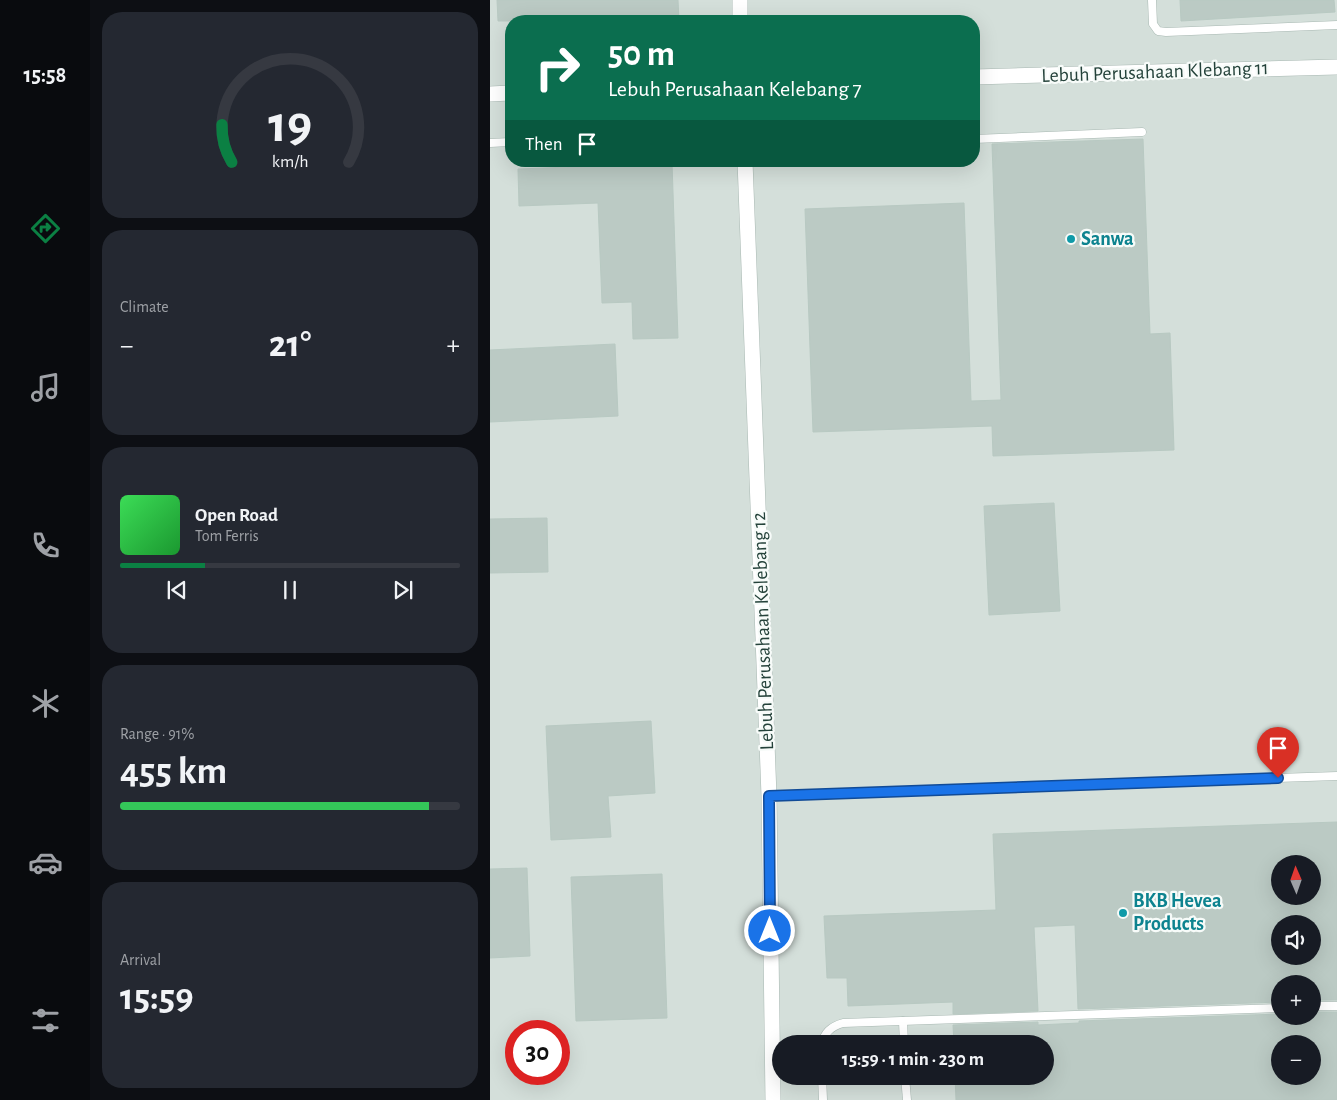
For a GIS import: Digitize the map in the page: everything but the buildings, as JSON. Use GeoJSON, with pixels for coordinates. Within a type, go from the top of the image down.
{"type":"FeatureCollection","features":[{"type":"Feature","properties":{"kind":"street"},"geometry":{"type":"LineString","coordinates":[[740,0],[740,15]]}},
{"type":"Feature","properties":{"kind":"street","name":"Lebuh Perusahaan Klebang 11"},"geometry":{"type":"LineString","coordinates":[[980,77],[1337,67]]}},
{"type":"Feature","properties":{"kind":"street"},"geometry":{"type":"LineString","coordinates":[[490,94],[505,93]]}},
{"type":"Feature","properties":{"kind":"street","name":"Lebuh Perusahaan Kelebang 12"},"geometry":{"type":"LineString","coordinates":[[745,167],[769,796],[772,1100]]}},
{"type":"Feature","properties":{"kind":"lane"},"geometry":{"type":"LineString","coordinates":[[1152,0],[1153,24],[1158,31],[1337,25]]}},
{"type":"Feature","properties":{"kind":"lane"},"geometry":{"type":"LineString","coordinates":[[980,139],[1142,132]]}},
{"type":"Feature","properties":{"kind":"lane"},"geometry":{"type":"LineString","coordinates":[[490,143],[505,142]]}},
{"type":"Feature","properties":{"kind":"lane"},"geometry":{"type":"LineString","coordinates":[[769,796],[1337,776]]}},
{"type":"Feature","properties":{"kind":"lane"},"geometry":{"type":"LineString","coordinates":[[1321,1006],[1337,1006]]}},
{"type":"Feature","properties":{"kind":"lane"},"geometry":{"type":"LineString","coordinates":[[826,1035],[828,1030],[843,1023],[1271,1008]]}},
{"type":"Feature","properties":{"kind":"lane"},"geometry":{"type":"LineString","coordinates":[[903,1021],[904,1035]]}},
{"type":"Feature","properties":{"kind":"lane"},"geometry":{"type":"LineString","coordinates":[[822,1085],[823,1100]]}},
{"type":"Feature","properties":{"kind":"lane"},"geometry":{"type":"LineString","coordinates":[[906,1085],[907,1100]]}},
{"type":"Feature","properties":{"kind":"shaded area"},"geometry":{"type":"Polygon","coordinates":[[[490,0],[1337,0],[1337,1100],[490,1100],[490,0]]]}},
{"type":"Feature","properties":{"kind":"place","name":"Sanwa"},"geometry":{"type":"Point","coordinates":[1071,239]}},
{"type":"Feature","properties":{"kind":"place","name":"BKB Hevea Products"},"geometry":{"type":"Point","coordinates":[1123,913]}},
{"type":"Feature","properties":{"kind":"route"},"geometry":{"type":"LineString","coordinates":[[770,931],[769,796],[1278,778]]}}]}
